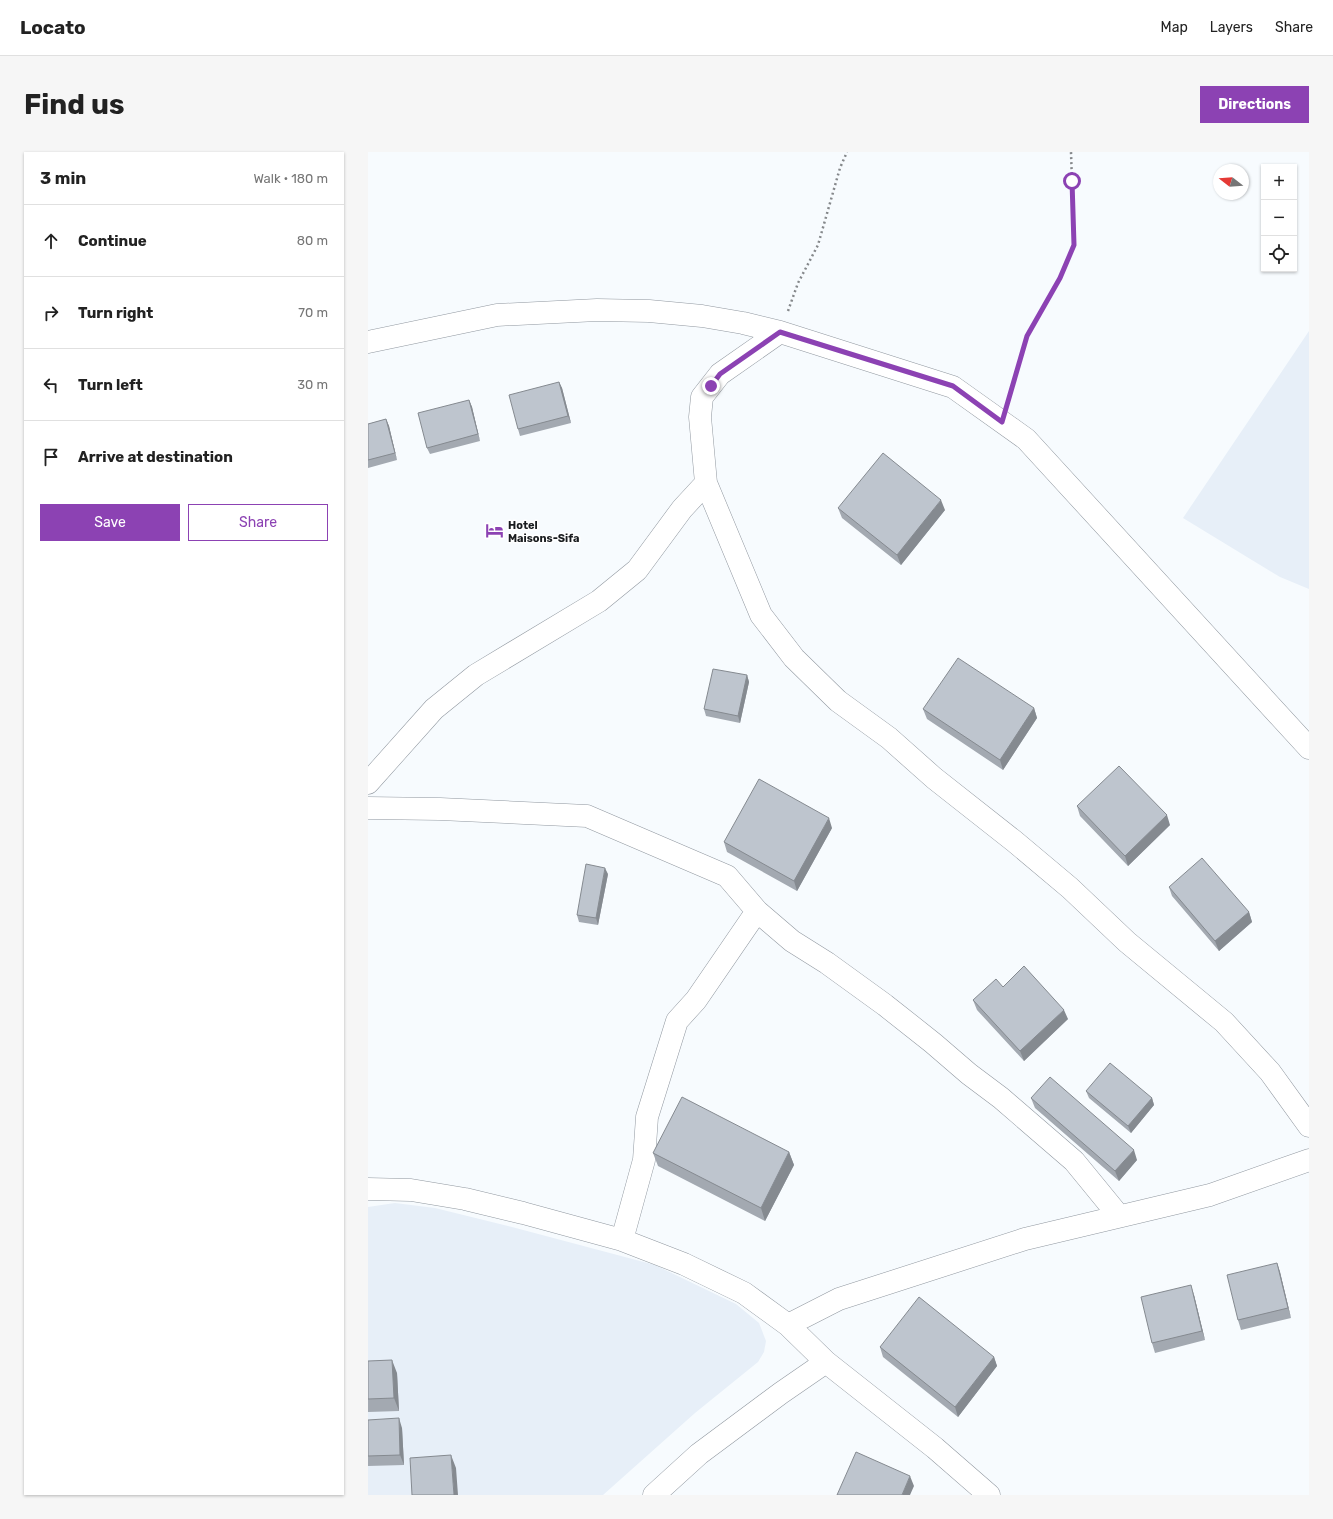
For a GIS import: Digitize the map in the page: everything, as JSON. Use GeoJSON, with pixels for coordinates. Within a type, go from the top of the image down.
{"type":"FeatureCollection","features":[{"type":"Feature","properties":{"kind":"street"},"geometry":{"type":"LineString","coordinates":[[368,342],[497,315],[598,310],[649,311],[702,316],[743,323],[780,332],[953,386],[1026,439],[1309,748]]}},
{"type":"Feature","properties":{"kind":"street"},"geometry":{"type":"LineString","coordinates":[[780,332],[720,374],[702,397],[700,417],[706,483],[761,615],[794,658],[838,701],[889,738],[934,778],[1014,841],[1070,888],[1127,942],[1224,1022],[1270,1072],[1309,1126]]}},
{"type":"Feature","properties":{"kind":"street"},"geometry":{"type":"LineString","coordinates":[[368,783],[434,709],[476,675],[599,601],[637,570],[682,509],[706,483]]}},
{"type":"Feature","properties":{"kind":"street"},"geometry":{"type":"LineString","coordinates":[[368,808],[440,809],[586,816],[728,876],[757,911],[792,941],[827,963],[885,1005],[969,1074],[1001,1098],[1074,1161],[1119,1216]]}},
{"type":"Feature","properties":{"kind":"street"},"geometry":{"type":"LineString","coordinates":[[622,1240],[644,1160],[647,1116],[677,1021],[696,1000],[757,911]]}},
{"type":"Feature","properties":{"kind":"street"},"geometry":{"type":"LineString","coordinates":[[788,1325],[839,1299],[1025,1239],[1210,1194],[1309,1160]]}},
{"type":"Feature","properties":{"kind":"street"},"geometry":{"type":"LineString","coordinates":[[368,1189],[411,1190],[465,1199],[622,1240],[684,1264],[744,1294],[788,1325],[826,1362],[934,1448],[988,1495]]}},
{"type":"Feature","properties":{"kind":"street"},"geometry":{"type":"LineString","coordinates":[[654,1495],[699,1454],[781,1393],[826,1362]]}},
{"type":"Feature","properties":{"kind":"path"},"geometry":{"type":"LineString","coordinates":[[780,332],[798,283],[818,244],[840,168],[847,152]]}},
{"type":"Feature","properties":{"kind":"path"},"geometry":{"type":"LineString","coordinates":[[1002,422],[1027,336],[1060,278],[1074,245],[1071,152]]}},
{"type":"Feature","properties":{"kind":"shaded area"},"geometry":{"type":"Polygon","coordinates":[[[1309,331],[1309,589],[1280,577],[1183,518],[1309,331]]]}},
{"type":"Feature","properties":{"kind":"shaded area"},"geometry":{"type":"Polygon","coordinates":[[[395,1203],[435,1208],[655,1265],[736,1304],[759,1323],[766,1341],[764,1352],[758,1362],[695,1413],[603,1495],[368,1495],[368,1207],[395,1203]]]}},
{"type":"Feature","properties":{"kind":"building"},"geometry":{"type":"Polygon","coordinates":[[[559,382],[568,416],[518,429],[509,395],[559,382]]]}},
{"type":"Feature","properties":{"kind":"building"},"geometry":{"type":"Polygon","coordinates":[[[469,400],[478,434],[427,448],[418,413],[469,400]]]}},
{"type":"Feature","properties":{"kind":"building"},"geometry":{"type":"Polygon","coordinates":[[[386,419],[395,453],[368,460],[368,424],[386,419]]]}},
{"type":"Feature","properties":{"kind":"building"},"geometry":{"type":"Polygon","coordinates":[[[883,453],[941,500],[897,555],[838,508],[883,453]]]}},
{"type":"Feature","properties":{"kind":"building"},"geometry":{"type":"Polygon","coordinates":[[[958,658],[1034,708],[1000,760],[923,709],[958,658]]]}},
{"type":"Feature","properties":{"kind":"building"},"geometry":{"type":"Polygon","coordinates":[[[713,669],[747,675],[738,716],[704,709],[713,669]]]}},
{"type":"Feature","properties":{"kind":"building"},"geometry":{"type":"Polygon","coordinates":[[[1119,766],[1167,815],[1125,856],[1077,806],[1119,766]]]}},
{"type":"Feature","properties":{"kind":"building"},"geometry":{"type":"Polygon","coordinates":[[[759,779],[829,818],[794,881],[724,842],[759,779]]]}},
{"type":"Feature","properties":{"kind":"building"},"geometry":{"type":"Polygon","coordinates":[[[1202,858],[1249,912],[1215,941],[1169,887],[1202,858]]]}},
{"type":"Feature","properties":{"kind":"building"},"geometry":{"type":"Polygon","coordinates":[[[586,864],[605,868],[596,918],[577,915],[586,864]]]}},
{"type":"Feature","properties":{"kind":"building"},"geometry":{"type":"Polygon","coordinates":[[[1024,966],[1064,1010],[1020,1051],[973,1000],[996,979],[1003,987],[1024,966]]]}},
{"type":"Feature","properties":{"kind":"building"},"geometry":{"type":"Polygon","coordinates":[[[1110,1063],[1152,1098],[1128,1126],[1086,1091],[1110,1063]]]}},
{"type":"Feature","properties":{"kind":"building"},"geometry":{"type":"Polygon","coordinates":[[[1050,1077],[1134,1150],[1115,1171],[1031,1098],[1050,1077]]]}},
{"type":"Feature","properties":{"kind":"building"},"geometry":{"type":"Polygon","coordinates":[[[682,1097],[789,1152],[761,1208],[653,1153],[682,1097]]]}},
{"type":"Feature","properties":{"kind":"building"},"geometry":{"type":"Polygon","coordinates":[[[1277,1263],[1288,1308],[1238,1320],[1227,1275],[1277,1263]]]}},
{"type":"Feature","properties":{"kind":"building"},"geometry":{"type":"Polygon","coordinates":[[[1191,1285],[1202,1331],[1152,1343],[1141,1297],[1191,1285]]]}},
{"type":"Feature","properties":{"kind":"building"},"geometry":{"type":"Polygon","coordinates":[[[919,1297],[994,1357],[955,1407],[880,1347],[919,1297]]]}},
{"type":"Feature","properties":{"kind":"building"},"geometry":{"type":"Polygon","coordinates":[[[392,1360],[394,1398],[368,1399],[368,1361],[392,1360]]]}},
{"type":"Feature","properties":{"kind":"building"},"geometry":{"type":"Polygon","coordinates":[[[399,1418],[400,1455],[368,1456],[368,1420],[399,1418]]]}},
{"type":"Feature","properties":{"kind":"building"},"geometry":{"type":"Polygon","coordinates":[[[856,1452],[910,1476],[902,1495],[837,1495],[856,1452]]]}},
{"type":"Feature","properties":{"kind":"building"},"geometry":{"type":"Polygon","coordinates":[[[451,1455],[454,1495],[412,1495],[410,1458],[451,1455]]]}},
{"type":"Feature","properties":{"kind":"place","name":"Hotel Maisons-Sifa"},"geometry":{"type":"Point","coordinates":[495,531]}},
{"type":"Feature","properties":{"kind":"route"},"geometry":{"type":"LineString","coordinates":[[711,386],[720,374],[780,332],[953,386],[1002,422],[1027,336],[1060,278],[1074,245],[1072,181]]}}]}
